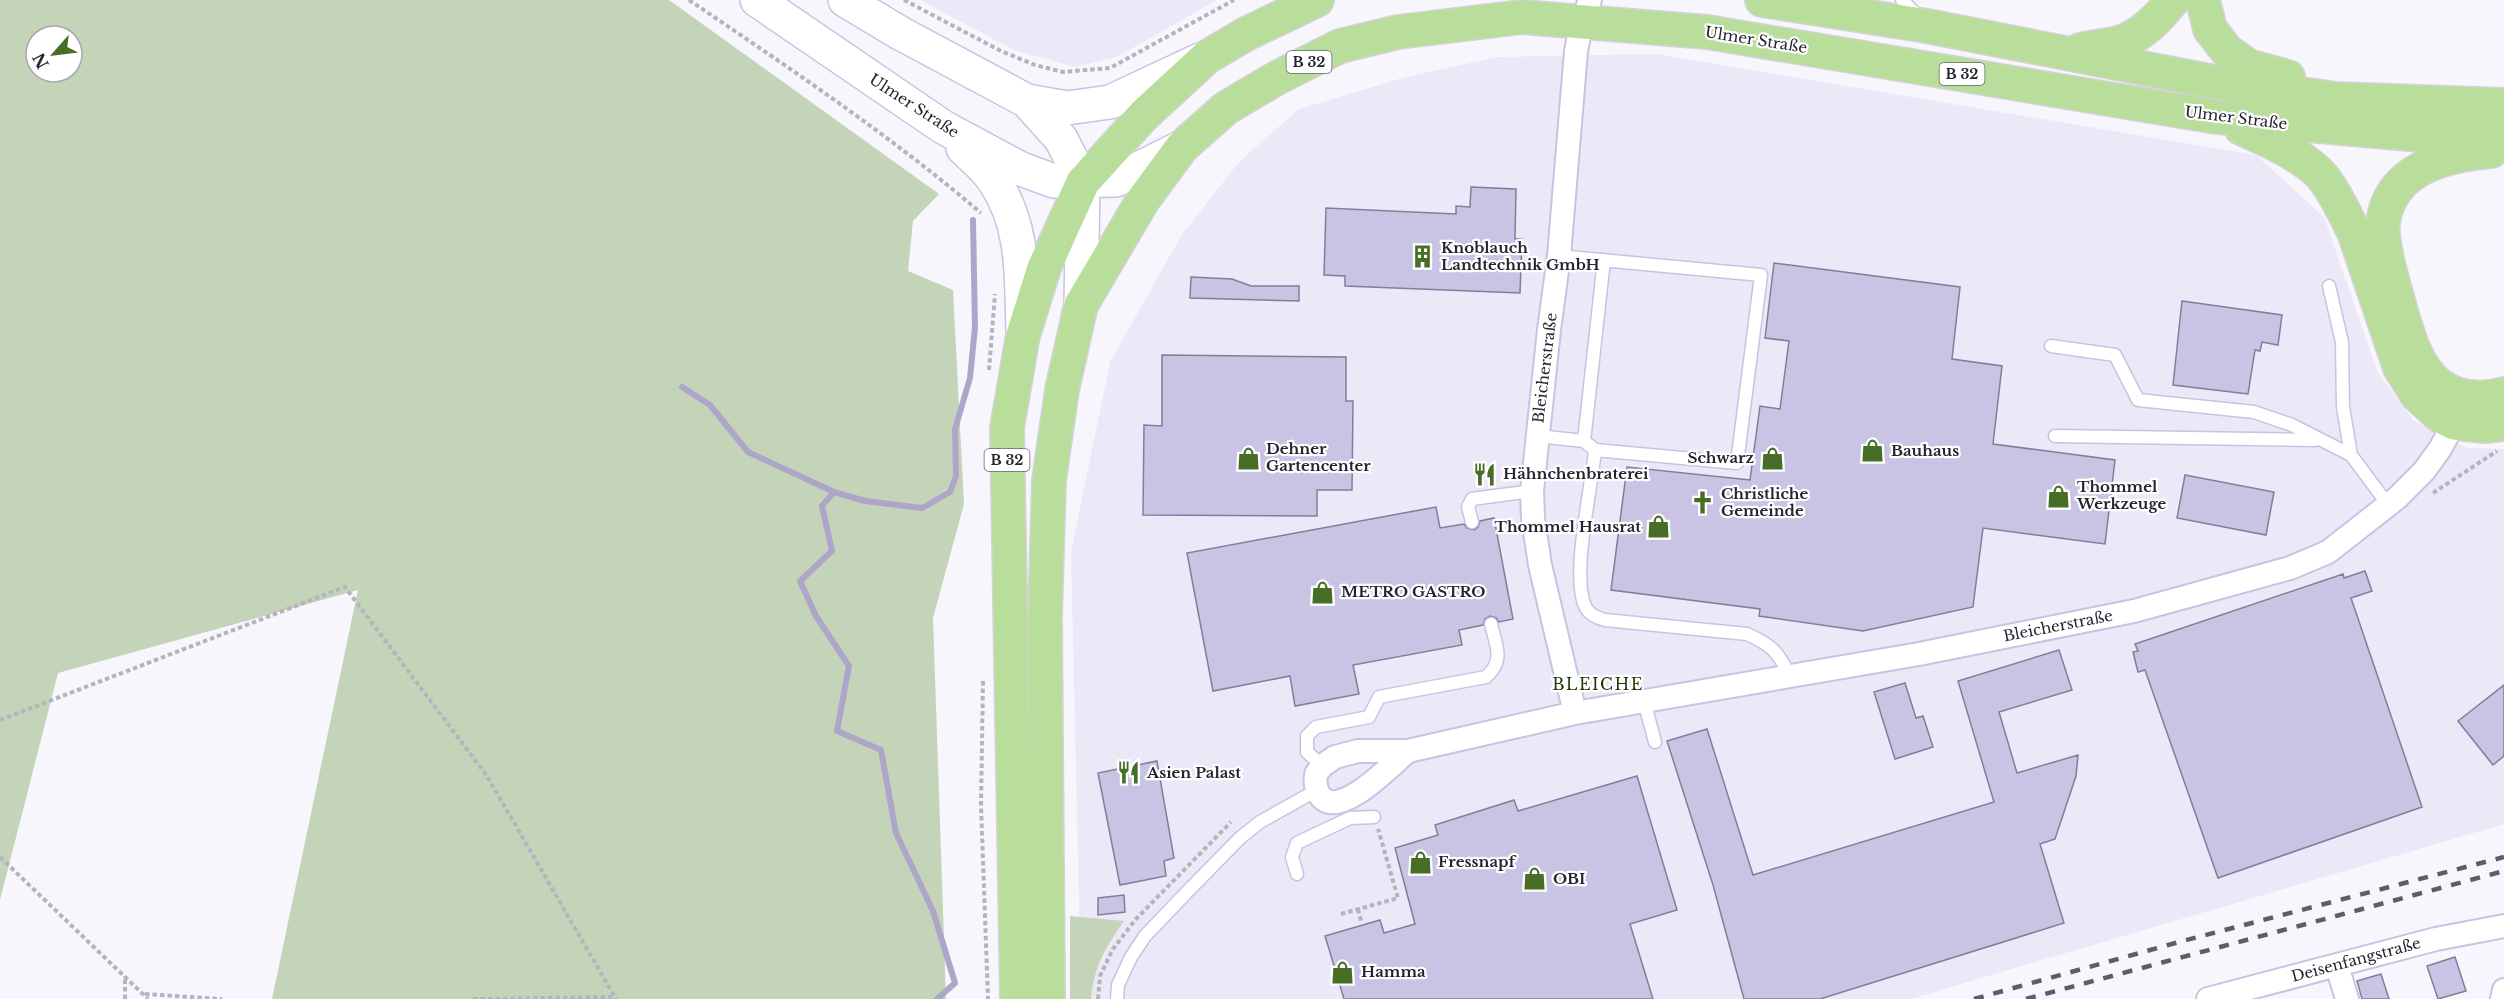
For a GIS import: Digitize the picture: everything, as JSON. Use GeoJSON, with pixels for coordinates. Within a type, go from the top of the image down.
{"type":"FeatureCollection","features":[{"type":"Feature","properties":{"kind":"main road","name":"Ulmer Straße"},"geometry":{"type":"LineString","coordinates":[[757,0],[943,127],[1021,169],[1054,181],[1116,180],[1182,147],[1226,108],[1275,79],[1340,46],[1398,32],[1586,10],[2217,117],[2421,135],[2463,130]]}},
{"type":"Feature","properties":{"kind":"main road"},"geometry":{"type":"LineString","coordinates":[[845,0],[900,33],[1027,101],[1067,108],[1110,102],[1207,57]]}},
{"type":"Feature","properties":{"kind":"main road","name":"B 32"},"geometry":{"type":"LineString","coordinates":[[1017,999],[1007,428],[1023,336],[1044,267],[1083,182],[1144,115],[1207,57],[1246,34],[1317,0]]}},
{"type":"Feature","properties":{"kind":"main road","name":"B 32"},"geometry":{"type":"LineString","coordinates":[[1762,0],[1927,26],[2214,82],[2336,99],[2463,130],[2504,133]]}},
{"type":"Feature","properties":{"kind":"main road"},"geometry":{"type":"LineString","coordinates":[[2069,54],[2119,43],[2139,34],[2158,18],[2173,0]]}},
{"type":"Feature","properties":{"kind":"main road"},"geometry":{"type":"LineString","coordinates":[[2203,0],[2210,29],[2227,51],[2248,66],[2281,74],[2336,99]]}},
{"type":"Feature","properties":{"kind":"main road"},"geometry":{"type":"LineString","coordinates":[[1027,101],[1061,139],[1083,182],[1082,305]]}},
{"type":"Feature","properties":{"kind":"main road","name":"B 32"},"geometry":{"type":"LineString","coordinates":[[2463,130],[2504,105]]}},
{"type":"Feature","properties":{"kind":"main road"},"geometry":{"type":"LineString","coordinates":[[2217,117],[2285,149],[2319,173],[2354,232],[2400,368],[2417,395],[2439,415],[2504,394]]}},
{"type":"Feature","properties":{"kind":"main road"},"geometry":{"type":"LineString","coordinates":[[943,127],[994,180],[1013,216],[1021,252],[1023,336]]}},
{"type":"Feature","properties":{"kind":"main road"},"geometry":{"type":"LineString","coordinates":[[2504,149],[2463,130],[2432,162],[2412,174],[2397,189],[2383,224],[2396,291],[2408,336],[2422,366],[2457,409],[2486,426],[2504,424]]}},
{"type":"Feature","properties":{"kind":"main road","name":"B 32"},"geometry":{"type":"LineString","coordinates":[[1048,999],[1044,615],[1049,480],[1062,390],[1082,305],[1143,200],[1182,147]]}},
{"type":"Feature","properties":{"kind":"street","name":"Bleicherstraße"},"geometry":{"type":"LineString","coordinates":[[1575,713],[1540,565],[1533,518],[1532,491],[1559,256],[1576,60],[1586,10]]}},
{"type":"Feature","properties":{"kind":"street","name":"Bleicherstraße"},"geometry":{"type":"LineString","coordinates":[[1322,766],[1335,757],[1358,751],[1408,751],[1575,713],[1919,654],[2134,611],[2290,568],[2328,552],[2393,502],[2424,471],[2440,449],[2457,409]]}},
{"type":"Feature","properties":{"kind":"street","name":"Bleicherstraße"},"geometry":{"type":"LineString","coordinates":[[1346,810],[1361,791],[1408,751]]}},
{"type":"Feature","properties":{"kind":"street"},"geometry":{"type":"LineString","coordinates":[[1322,766],[1316,774],[1317,790],[1322,798],[1346,810]]}},
{"type":"Feature","properties":{"kind":"street","name":"Deisenfangstraße"},"geometry":{"type":"LineString","coordinates":[[2208,999],[2436,939],[2504,926]]}},
{"type":"Feature","properties":{"kind":"street"},"geometry":{"type":"LineString","coordinates":[[2337,966],[2347,999]]}},
{"type":"Feature","properties":{"kind":"street"},"geometry":{"type":"LineString","coordinates":[[2502,999],[2504,990]]}},
{"type":"Feature","properties":{"kind":"lane"},"geometry":{"type":"LineString","coordinates":[[1902,0],[1927,26]]}},
{"type":"Feature","properties":{"kind":"lane"},"geometry":{"type":"LineString","coordinates":[[1537,436],[1584,441],[1595,450],[1737,464],[1761,275],[1559,256]]}},
{"type":"Feature","properties":{"kind":"lane"},"geometry":{"type":"LineString","coordinates":[[1584,441],[1604,260]]}},
{"type":"Feature","properties":{"kind":"lane"},"geometry":{"type":"LineString","coordinates":[[2329,286],[2342,342],[2343,407],[2351,455]]}},
{"type":"Feature","properties":{"kind":"lane"},"geometry":{"type":"LineString","coordinates":[[2050,346],[2115,355],[2138,400],[2254,412],[2292,425],[2351,455],[2393,502]]}},
{"type":"Feature","properties":{"kind":"lane"},"geometry":{"type":"LineString","coordinates":[[2055,436],[2319,440]]}},
{"type":"Feature","properties":{"kind":"lane"},"geometry":{"type":"LineString","coordinates":[[1595,450],[1580,588],[1587,610],[1605,620],[1747,634],[1768,643],[1781,658],[1789,675]]}},
{"type":"Feature","properties":{"kind":"lane"},"geometry":{"type":"LineString","coordinates":[[1472,522],[1468,507],[1472,499],[1532,491]]}},
{"type":"Feature","properties":{"kind":"lane"},"geometry":{"type":"LineString","coordinates":[[1322,766],[1307,752],[1307,736],[1316,728],[1369,717],[1379,697],[1486,677],[1498,660],[1491,624]]}},
{"type":"Feature","properties":{"kind":"lane"},"geometry":{"type":"LineString","coordinates":[[1644,701],[1654,742]]}},
{"type":"Feature","properties":{"kind":"lane"},"geometry":{"type":"LineString","coordinates":[[1117,999],[1118,985],[1123,972],[1145,936],[1240,838],[1260,822],[1317,790]]}},
{"type":"Feature","properties":{"kind":"lane"},"geometry":{"type":"LineString","coordinates":[[1297,874],[1292,857],[1297,843],[1346,810],[1374,817]]}},
{"type":"Feature","properties":{"kind":"path"},"geometry":{"type":"LineString","coordinates":[[689,0],[770,54],[938,177],[982,214],[987,221]]}},
{"type":"Feature","properties":{"kind":"path"},"geometry":{"type":"LineString","coordinates":[[904,0],[1001,51],[1035,65],[1063,72],[1110,68],[1234,0]]}},
{"type":"Feature","properties":{"kind":"path"},"geometry":{"type":"LineString","coordinates":[[990,336],[995,291]]}},
{"type":"Feature","properties":{"kind":"path"},"geometry":{"type":"LineString","coordinates":[[2393,502],[2430,495],[2504,446]]}},
{"type":"Feature","properties":{"kind":"path"},"geometry":{"type":"LineString","coordinates":[[0,720],[345,587],[487,776],[615,998],[473,999]]}},
{"type":"Feature","properties":{"kind":"path"},"geometry":{"type":"LineString","coordinates":[[1341,914],[1398,898],[1374,817]]}},
{"type":"Feature","properties":{"kind":"path"},"geometry":{"type":"LineString","coordinates":[[0,857],[148,999]]}},
{"type":"Feature","properties":{"kind":"path"},"geometry":{"type":"LineString","coordinates":[[1358,909],[1361,921]]}},
{"type":"Feature","properties":{"kind":"path"},"geometry":{"type":"LineString","coordinates":[[125,976],[125,999]]}},
{"type":"Feature","properties":{"kind":"path"},"geometry":{"type":"LineString","coordinates":[[143,994],[222,999]]}},
{"type":"Feature","properties":{"kind":"shaded area"},"geometry":{"type":"Polygon","coordinates":[[[920,0],[1217,0],[1117,57],[1075,67],[1014,50],[920,0]]]}},
{"type":"Feature","properties":{"kind":"shaded area"},"geometry":{"type":"Polygon","coordinates":[[[1656,54],[2256,155],[2324,217],[2378,373],[2413,420],[2467,448],[2504,449],[2504,824],[1910,999],[1085,999],[1081,985],[1071,553],[1110,362],[1181,236],[1239,162],[1299,109],[1402,78],[1497,57],[1656,54]]]}},
{"type":"Feature","properties":{"kind":"green space"},"geometry":{"type":"Polygon","coordinates":[[[0,0],[669,0],[939,194],[913,221],[908,271],[953,290],[964,504],[933,618],[946,999],[272,999],[358,590],[58,673],[0,900],[0,0]]]}},
{"type":"Feature","properties":{"kind":"green space"},"geometry":{"type":"Polygon","coordinates":[[[1070,916],[1124,921],[1102,958],[1092,987],[1091,999],[1070,999],[1070,916]]]}},
{"type":"Feature","properties":{"kind":"building","name":"Knoblauch Landtechnik GmbH"},"geometry":{"type":"Polygon","coordinates":[[[1471,187],[1516,189],[1515,239],[1522,239],[1520,293],[1345,286],[1345,276],[1324,275],[1326,208],[1456,214],[1456,206],[1470,207],[1471,187]]]}},
{"type":"Feature","properties":{"kind":"building","name":"Bauhaus"},"geometry":{"type":"Polygon","coordinates":[[[1774,263],[1960,287],[1952,359],[2002,366],[1993,444],[2115,460],[2105,544],[1983,528],[1973,607],[1863,631],[1759,616],[1760,609],[1611,590],[1627,467],[1750,480],[1760,406],[1780,409],[1789,341],[1765,338],[1774,263]]]}},
{"type":"Feature","properties":{"kind":"building"},"geometry":{"type":"Polygon","coordinates":[[[1191,277],[1232,279],[1251,286],[1299,286],[1299,301],[1190,298],[1191,277]]]}},
{"type":"Feature","properties":{"kind":"building"},"geometry":{"type":"Polygon","coordinates":[[[2182,301],[2282,315],[2278,345],[2262,342],[2260,351],[2255,350],[2248,394],[2173,385],[2182,301]]]}},
{"type":"Feature","properties":{"kind":"building","name":"Dehner Gartencenter"},"geometry":{"type":"Polygon","coordinates":[[[1162,355],[1346,357],[1346,401],[1353,401],[1352,490],[1317,490],[1317,516],[1143,515],[1144,425],[1162,426],[1162,355]]]}},
{"type":"Feature","properties":{"kind":"building"},"geometry":{"type":"Polygon","coordinates":[[[2185,475],[2274,492],[2266,535],[2177,518],[2185,475]]]}},
{"type":"Feature","properties":{"kind":"building","name":"METRO GASTRO"},"geometry":{"type":"Polygon","coordinates":[[[1436,507],[1440,528],[1464,524],[1467,528],[1474,530],[1480,521],[1494,518],[1513,619],[1499,622],[1490,616],[1485,619],[1483,625],[1459,630],[1462,645],[1353,665],[1359,694],[1295,706],[1290,676],[1213,691],[1187,553],[1436,507]]]}},
{"type":"Feature","properties":{"kind":"building"},"geometry":{"type":"Polygon","coordinates":[[[2365,571],[2372,591],[2351,598],[2422,807],[2218,878],[2145,670],[2138,672],[2133,652],[2138,651],[2135,644],[2343,574],[2344,578],[2365,571]]]}},
{"type":"Feature","properties":{"kind":"building"},"geometry":{"type":"Polygon","coordinates":[[[2059,650],[2072,690],[1999,712],[2017,773],[2078,755],[2076,776],[2055,839],[2040,844],[2064,923],[1820,999],[1744,999],[1713,885],[1667,741],[1707,729],[1753,875],[1994,802],[1958,681],[2059,650]]]}},
{"type":"Feature","properties":{"kind":"building"},"geometry":{"type":"Polygon","coordinates":[[[1905,683],[1916,718],[1923,716],[1933,747],[1895,759],[1874,692],[1905,683]]]}},
{"type":"Feature","properties":{"kind":"building"},"geometry":{"type":"Polygon","coordinates":[[[2504,685],[2504,756],[2493,765],[2458,721],[2504,685]]]}},
{"type":"Feature","properties":{"kind":"building"},"geometry":{"type":"Polygon","coordinates":[[[1157,761],[1174,858],[1164,861],[1166,876],[1120,885],[1098,773],[1157,761]]]}},
{"type":"Feature","properties":{"kind":"building","name":"OBI"},"geometry":{"type":"Polygon","coordinates":[[[1637,776],[1677,910],[1630,924],[1653,999],[1344,999],[1325,936],[1380,920],[1384,933],[1415,924],[1395,848],[1438,835],[1435,825],[1514,800],[1518,811],[1637,776]]]}},
{"type":"Feature","properties":{"kind":"building"},"geometry":{"type":"Polygon","coordinates":[[[1124,895],[1125,912],[1098,915],[1098,898],[1124,895]]]}},
{"type":"Feature","properties":{"kind":"building"},"geometry":{"type":"Polygon","coordinates":[[[2455,957],[2466,991],[2438,999],[2427,966],[2455,957]]]}},
{"type":"Feature","properties":{"kind":"building"},"geometry":{"type":"Polygon","coordinates":[[[2381,974],[2389,999],[2362,999],[2357,981],[2381,974]]]}},
{"type":"Feature","properties":{"kind":"waterway"},"geometry":{"type":"LineString","coordinates":[[937,999],[955,983],[933,911],[896,833],[881,750],[837,731],[849,666],[816,616],[800,581],[832,551],[822,506],[834,492],[865,501],[922,508],[950,492],[956,476],[955,429],[970,378],[975,327],[973,220]]}},
{"type":"Feature","properties":{"kind":"waterway"},"geometry":{"type":"LineString","coordinates":[[682,387],[710,405],[748,452],[834,492]]}},
{"type":"Feature","properties":{"kind":"railway"},"geometry":{"type":"LineString","coordinates":[[1974,999],[2179,942],[2504,857]]}},
{"type":"Feature","properties":{"kind":"railway"},"geometry":{"type":"LineString","coordinates":[[2026,999],[2504,871]]}},
{"type":"Feature","properties":{"kind":"place","name":"Knoblauch Landtechnik GmbH"},"geometry":{"type":"Point","coordinates":[1423,257]}},
{"type":"Feature","properties":{"kind":"place","name":"Bauhaus"},"geometry":{"type":"Point","coordinates":[1873,451]}},
{"type":"Feature","properties":{"kind":"place","name":"Dehner Gartencenter"},"geometry":{"type":"Point","coordinates":[1248,458]}},
{"type":"Feature","properties":{"kind":"place","name":"Schwarz"},"geometry":{"type":"Point","coordinates":[1772,458]}},
{"type":"Feature","properties":{"kind":"place","name":"Hähnchenbraterei"},"geometry":{"type":"Point","coordinates":[1485,474]}},
{"type":"Feature","properties":{"kind":"place","name":"Thommel Werkzeuge"},"geometry":{"type":"Point","coordinates":[2059,496]}},
{"type":"Feature","properties":{"kind":"place","name":"Christliche Gemeinde"},"geometry":{"type":"Point","coordinates":[1703,503]}},
{"type":"Feature","properties":{"kind":"place","name":"Thommel Hausrat"},"geometry":{"type":"Point","coordinates":[1659,527]}},
{"type":"Feature","properties":{"kind":"place","name":"METRO GASTRO"},"geometry":{"type":"Point","coordinates":[1323,592]}},
{"type":"Feature","properties":{"kind":"place","name":"Asien Palast"},"geometry":{"type":"Point","coordinates":[1129,773]}},
{"type":"Feature","properties":{"kind":"place","name":"Fressnapf"},"geometry":{"type":"Point","coordinates":[1420,862]}},
{"type":"Feature","properties":{"kind":"place","name":"OBI"},"geometry":{"type":"Point","coordinates":[1535,879]}},
{"type":"Feature","properties":{"kind":"place","name":"Hamma"},"geometry":{"type":"Point","coordinates":[1343,972]}},
{"type":"Feature","properties":{"kind":"district","name":"BLEICHE"},"geometry":{"type":"Point","coordinates":[1598,684]}}]}
